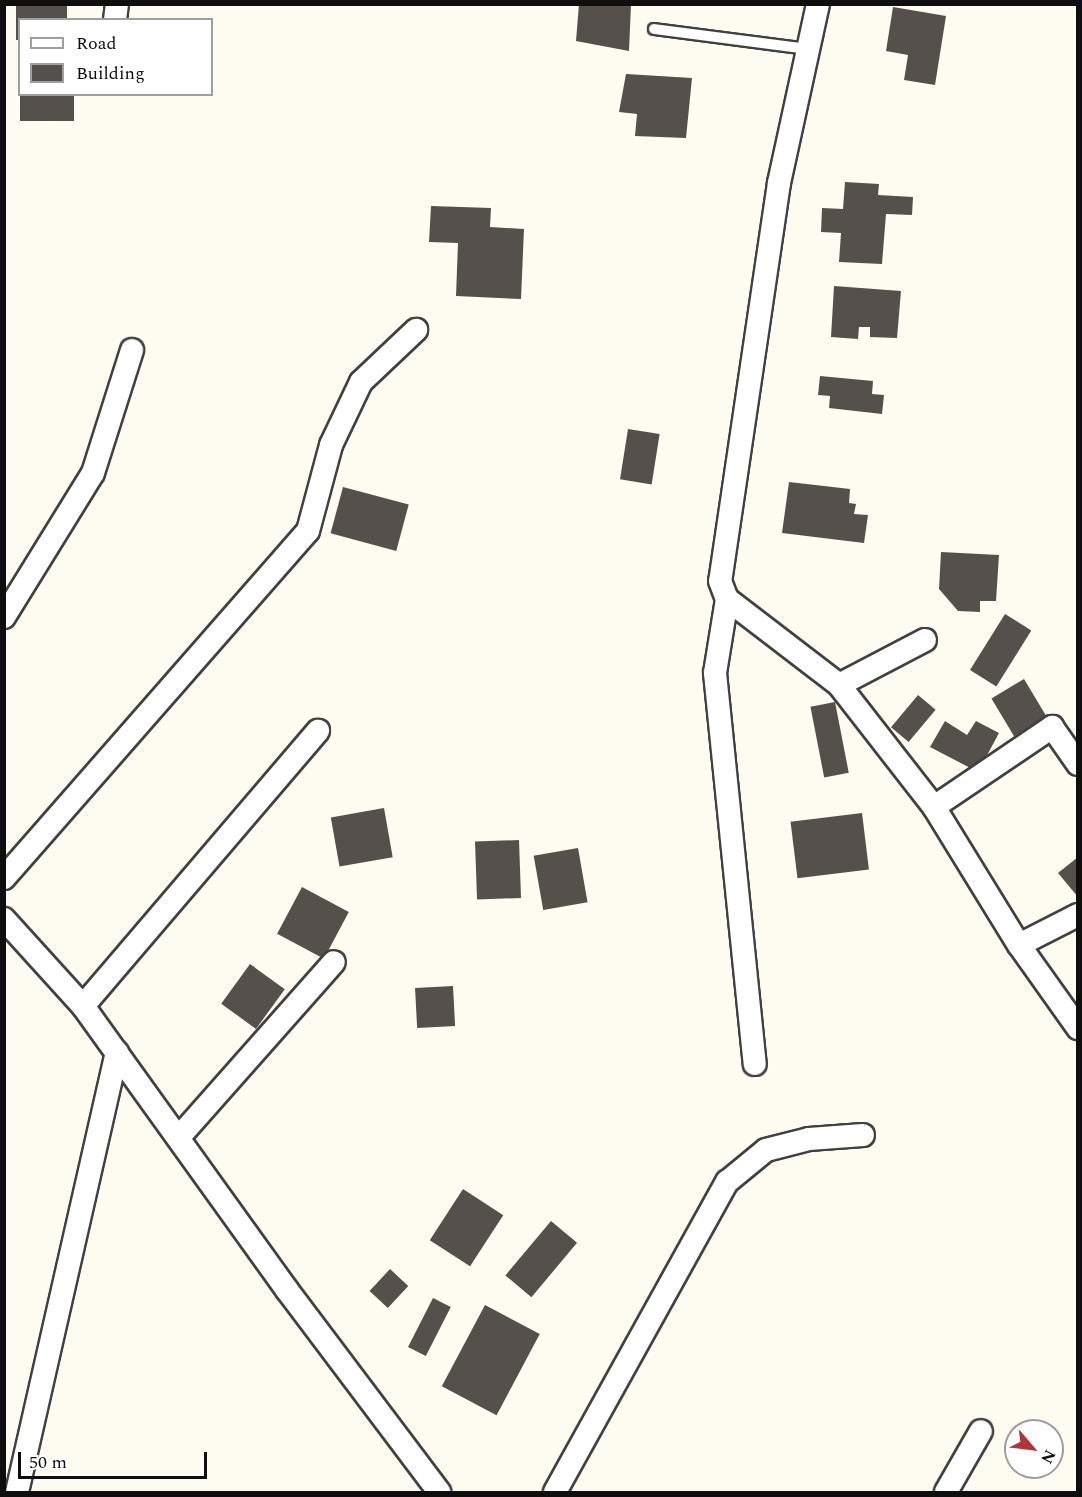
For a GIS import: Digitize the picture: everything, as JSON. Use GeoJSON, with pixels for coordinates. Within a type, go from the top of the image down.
{"type":"FeatureCollection","features":[{"type":"Feature","properties":{"kind":"street"},"geometry":{"type":"LineString","coordinates":[[755,1064],[714,673],[727,599],[720,581],[779,183],[818,4]]}},
{"type":"Feature","properties":{"kind":"street"},"geometry":{"type":"LineString","coordinates":[[4,878],[308,531],[331,445],[361,382],[416,330]]}},
{"type":"Feature","properties":{"kind":"street"},"geometry":{"type":"LineString","coordinates":[[4,617],[93,473],[132,350]]}},
{"type":"Feature","properties":{"kind":"street"},"geometry":{"type":"LineString","coordinates":[[727,599],[839,685],[934,807],[1019,945],[1077,1028]]}},
{"type":"Feature","properties":{"kind":"street"},"geometry":{"type":"LineString","coordinates":[[839,685],[925,640]]}},
{"type":"Feature","properties":{"kind":"street"},"geometry":{"type":"LineString","coordinates":[[934,807],[1052,727],[1077,764]]}},
{"type":"Feature","properties":{"kind":"street"},"geometry":{"type":"LineString","coordinates":[[83,1006],[318,731]]}},
{"type":"Feature","properties":{"kind":"street"},"geometry":{"type":"LineString","coordinates":[[1019,945],[1077,915]]}},
{"type":"Feature","properties":{"kind":"street"},"geometry":{"type":"LineString","coordinates":[[4,919],[83,1006],[180,1136],[286,1290],[439,1492]]}},
{"type":"Feature","properties":{"kind":"street"},"geometry":{"type":"LineString","coordinates":[[180,1136],[334,962]]}},
{"type":"Feature","properties":{"kind":"street"},"geometry":{"type":"LineString","coordinates":[[17,1492],[117,1052]]}},
{"type":"Feature","properties":{"kind":"street"},"geometry":{"type":"LineString","coordinates":[[555,1492],[727,1182],[766,1150],[809,1139],[863,1135]]}},
{"type":"Feature","properties":{"kind":"street"},"geometry":{"type":"LineString","coordinates":[[946,1492],[981,1431]]}},
{"type":"Feature","properties":{"kind":"lane"},"geometry":{"type":"LineString","coordinates":[[654,29],[808,49]]}},
{"type":"Feature","properties":{"kind":"building"},"geometry":{"type":"Polygon","coordinates":[[[579,4],[631,4],[629,51],[576,41],[579,4]]]}},
{"type":"Feature","properties":{"kind":"building"},"geometry":{"type":"Polygon","coordinates":[[[16,5],[67,5],[67,18],[18,18],[18,40],[16,40],[16,5]]]}},
{"type":"Feature","properties":{"kind":"building"},"geometry":{"type":"Polygon","coordinates":[[[893,7],[946,16],[935,85],[904,80],[908,55],[886,51],[893,7]]]}},
{"type":"Feature","properties":{"kind":"building"},"geometry":{"type":"Polygon","coordinates":[[[626,74],[692,78],[686,138],[635,136],[637,114],[619,112],[626,74]]]}},
{"type":"Feature","properties":{"kind":"building"},"geometry":{"type":"Polygon","coordinates":[[[20,96],[74,96],[74,121],[20,121],[20,96]]]}},
{"type":"Feature","properties":{"kind":"building"},"geometry":{"type":"Polygon","coordinates":[[[845,182],[879,184],[878,195],[913,197],[912,215],[886,214],[882,264],[839,262],[841,233],[821,232],[822,208],[843,209],[845,182]]]}},
{"type":"Feature","properties":{"kind":"building"},"geometry":{"type":"Polygon","coordinates":[[[431,206],[491,208],[490,227],[524,229],[521,299],[456,296],[458,243],[429,242],[431,206]]]}},
{"type":"Feature","properties":{"kind":"building"},"geometry":{"type":"Polygon","coordinates":[[[834,286],[901,291],[897,338],[870,337],[870,327],[859,327],[858,339],[831,337],[834,286]]]}},
{"type":"Feature","properties":{"kind":"building"},"geometry":{"type":"Polygon","coordinates":[[[820,376],[873,381],[872,394],[884,395],[882,414],[829,408],[830,396],[818,395],[820,376]]]}},
{"type":"Feature","properties":{"kind":"building"},"geometry":{"type":"Polygon","coordinates":[[[628,429],[660,434],[652,484],[620,479],[628,429]]]}},
{"type":"Feature","properties":{"kind":"building"},"geometry":{"type":"Polygon","coordinates":[[[789,482],[850,489],[849,503],[856,504],[854,514],[868,515],[864,543],[782,533],[789,482]]]}},
{"type":"Feature","properties":{"kind":"building"},"geometry":{"type":"Polygon","coordinates":[[[343,487],[409,505],[396,551],[331,533],[343,487]]]}},
{"type":"Feature","properties":{"kind":"building"},"geometry":{"type":"Polygon","coordinates":[[[941,552],[999,555],[996,601],[980,601],[980,612],[958,611],[939,589],[941,552]]]}},
{"type":"Feature","properties":{"kind":"building"},"geometry":{"type":"Polygon","coordinates":[[[1005,614],[1031,630],[996,686],[970,670],[1005,614]]]}},
{"type":"Feature","properties":{"kind":"building"},"geometry":{"type":"Polygon","coordinates":[[[1024,679],[1047,717],[1014,736],[991,699],[1024,679]]]}},
{"type":"Feature","properties":{"kind":"building"},"geometry":{"type":"Polygon","coordinates":[[[918,695],[936,710],[909,742],[891,727],[918,695]]]}},
{"type":"Feature","properties":{"kind":"building"},"geometry":{"type":"Polygon","coordinates":[[[835,702],[849,773],[824,777],[810,707],[835,702]]]}},
{"type":"Feature","properties":{"kind":"building"},"geometry":{"type":"Polygon","coordinates":[[[945,721],[967,735],[976,721],[999,733],[978,772],[930,747],[945,721]]]}},
{"type":"Feature","properties":{"kind":"building"},"geometry":{"type":"Polygon","coordinates":[[[384,808],[393,857],[340,867],[331,817],[384,808]]]}},
{"type":"Feature","properties":{"kind":"building"},"geometry":{"type":"Polygon","coordinates":[[[862,813],[869,870],[797,878],[791,822],[862,813]]]}},
{"type":"Feature","properties":{"kind":"building"},"geometry":{"type":"Polygon","coordinates":[[[519,840],[521,898],[477,900],[475,842],[519,840]]]}},
{"type":"Feature","properties":{"kind":"building"},"geometry":{"type":"Polygon","coordinates":[[[578,848],[588,902],[543,910],[534,856],[578,848]]]}},
{"type":"Feature","properties":{"kind":"building"},"geometry":{"type":"Polygon","coordinates":[[[1078,857],[1078,897],[1058,873],[1078,857]]]}},
{"type":"Feature","properties":{"kind":"building"},"geometry":{"type":"Polygon","coordinates":[[[302,887],[349,912],[324,959],[277,934],[302,887]]]}},
{"type":"Feature","properties":{"kind":"building"},"geometry":{"type":"Polygon","coordinates":[[[250,964],[285,989],[256,1029],[221,1004],[250,964]]]}},
{"type":"Feature","properties":{"kind":"building"},"geometry":{"type":"Polygon","coordinates":[[[453,986],[455,1026],[417,1028],[415,988],[453,986]]]}},
{"type":"Feature","properties":{"kind":"building"},"geometry":{"type":"Polygon","coordinates":[[[463,1189],[503,1215],[470,1266],[430,1240],[463,1189]]]}},
{"type":"Feature","properties":{"kind":"building"},"geometry":{"type":"Polygon","coordinates":[[[551,1221],[577,1243],[531,1297],[505,1275],[551,1221]]]}},
{"type":"Feature","properties":{"kind":"building"},"geometry":{"type":"Polygon","coordinates":[[[390,1269],[408,1286],[388,1308],[370,1291],[390,1269]]]}},
{"type":"Feature","properties":{"kind":"building"},"geometry":{"type":"Polygon","coordinates":[[[433,1298],[451,1307],[426,1356],[408,1347],[433,1298]]]}},
{"type":"Feature","properties":{"kind":"building"},"geometry":{"type":"Polygon","coordinates":[[[485,1305],[540,1334],[497,1415],[442,1386],[485,1305]]]}}]}
